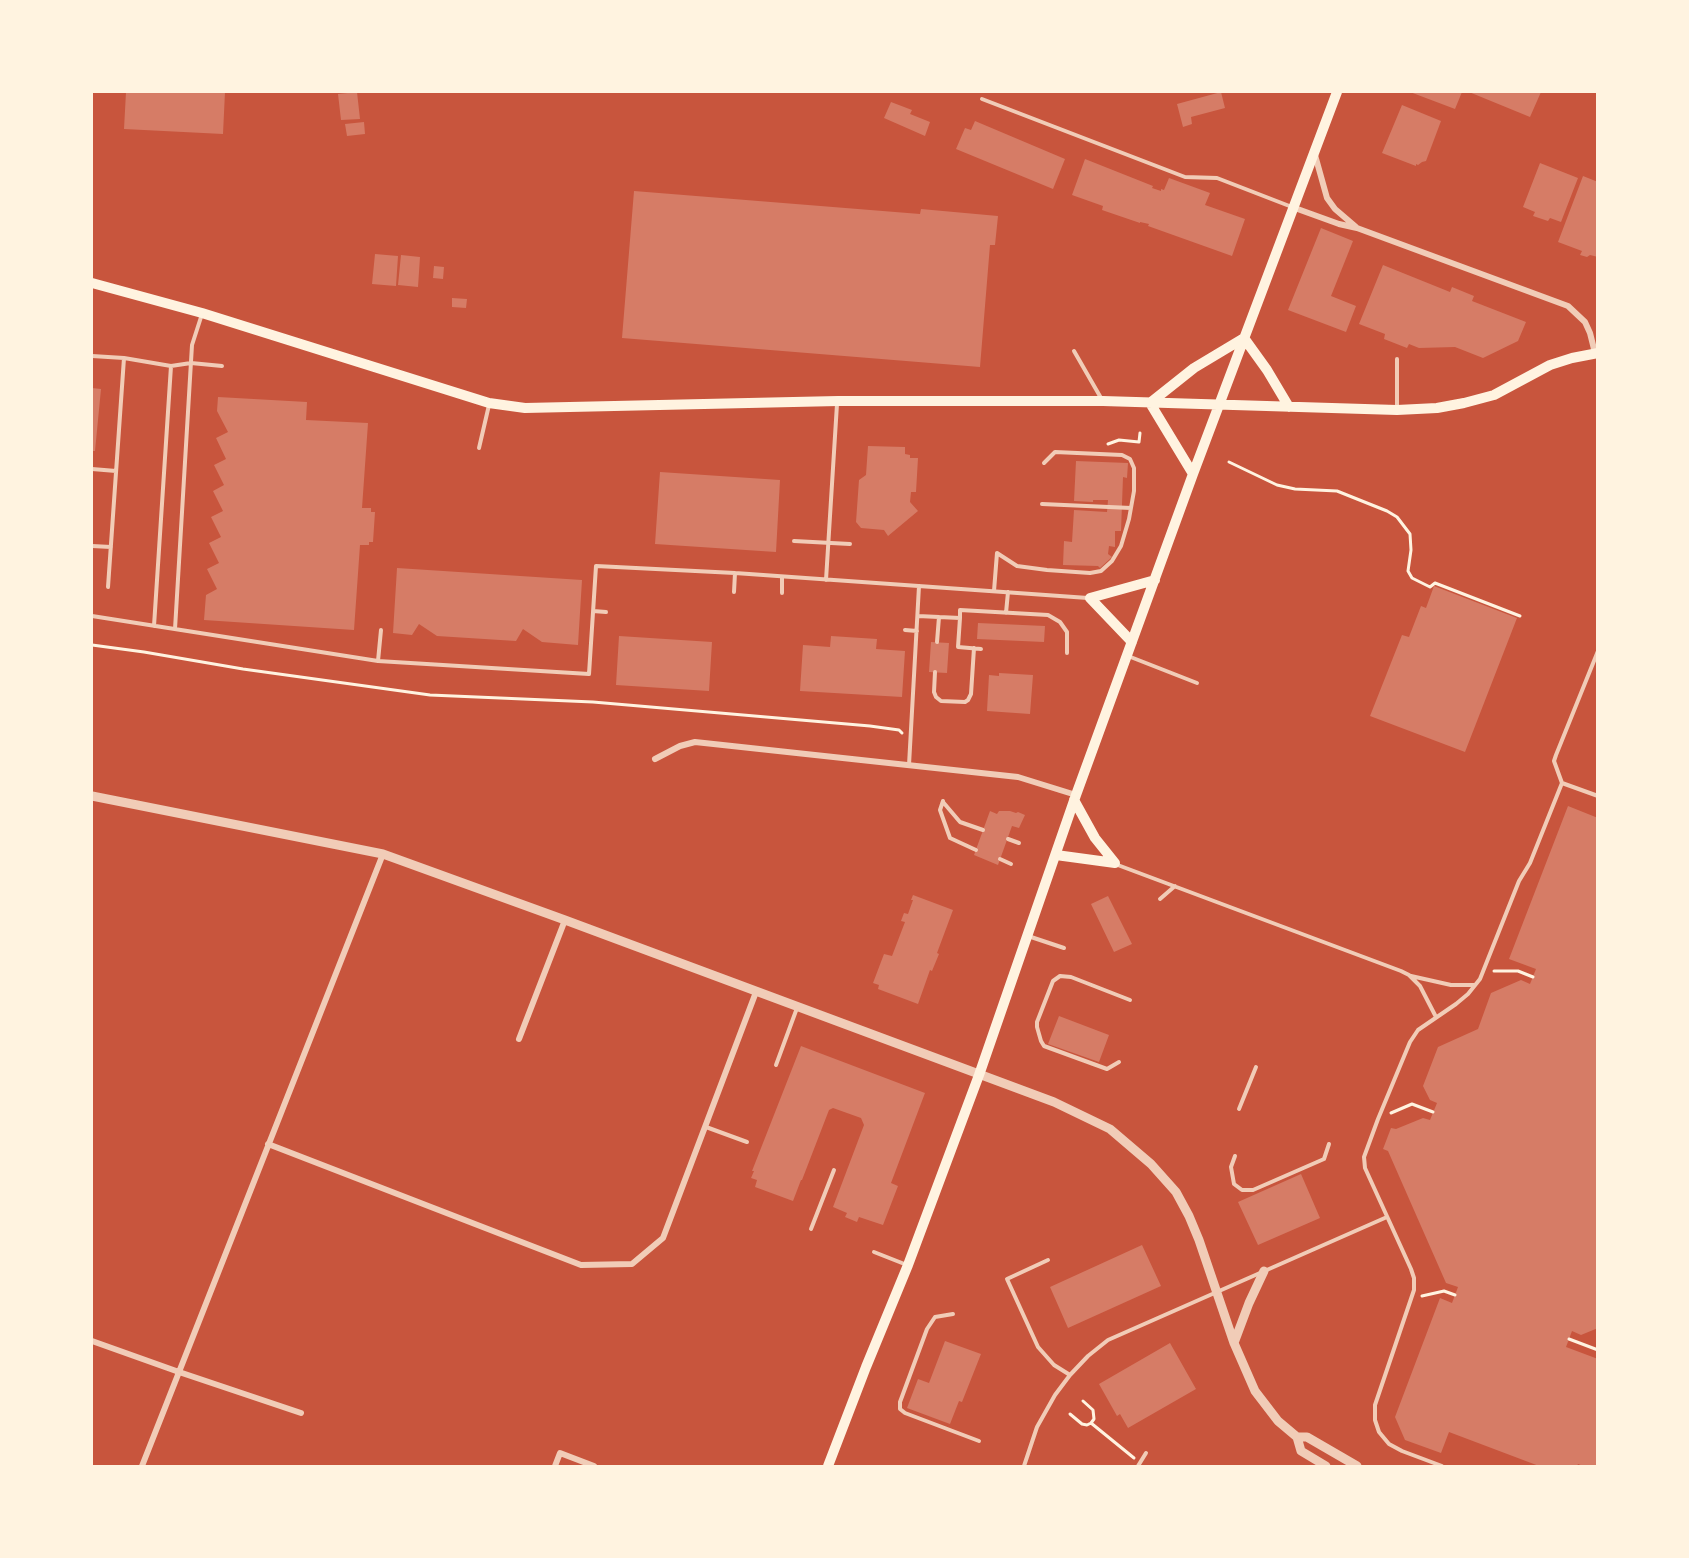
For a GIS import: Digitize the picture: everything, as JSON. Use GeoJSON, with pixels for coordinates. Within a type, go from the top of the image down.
{"type":"FeatureCollection","features":[{"type":"Feature","properties":{"kind":"main road"},"geometry":{"type":"LineString","coordinates":[[828,1467],[908,1265],[979,1075],[1075,797],[1292,207],[1337,92]]}},
{"type":"Feature","properties":{"kind":"main road"},"geometry":{"type":"LineString","coordinates":[[92,283],[202,313],[489,403],[525,408],[838,401],[1103,401],[1397,410],[1437,408],[1494,394],[1550,365],[1596,353]]}},
{"type":"Feature","properties":{"kind":"main road"},"geometry":{"type":"LineString","coordinates":[[1150,403],[1194,368],[1244,338]]}},
{"type":"Feature","properties":{"kind":"main road"},"geometry":{"type":"LineString","coordinates":[[1244,338],[1289,407]]}},
{"type":"Feature","properties":{"kind":"main road"},"geometry":{"type":"LineString","coordinates":[[1150,403],[1193,474]]}},
{"type":"Feature","properties":{"kind":"main road"},"geometry":{"type":"LineString","coordinates":[[1132,642],[1090,598],[1155,580]]}},
{"type":"Feature","properties":{"kind":"main road"},"geometry":{"type":"LineString","coordinates":[[1075,797],[1095,838],[1115,863]]}},
{"type":"Feature","properties":{"kind":"main road"},"geometry":{"type":"LineString","coordinates":[[1056,855],[1115,863]]}},
{"type":"Feature","properties":{"kind":"street"},"geometry":{"type":"LineString","coordinates":[[1315,150],[1328,198],[1335,209],[1357,228]]}},
{"type":"Feature","properties":{"kind":"street"},"geometry":{"type":"LineString","coordinates":[[1292,207],[1357,228],[1568,306],[1585,322],[1596,353]]}},
{"type":"Feature","properties":{"kind":"street"},"geometry":{"type":"LineString","coordinates":[[655,759],[680,746],[695,742],[1018,777],[1048,785],[1075,797]]}},
{"type":"Feature","properties":{"kind":"street"},"geometry":{"type":"LineString","coordinates":[[92,796],[383,854],[1054,1102],[1110,1129],[1151,1164],[1176,1192],[1189,1216],[1234,1343],[1255,1391],[1278,1420],[1297,1437],[1301,1451],[1326,1467]]}},
{"type":"Feature","properties":{"kind":"street"},"geometry":{"type":"LineString","coordinates":[[142,1467],[383,854]]}},
{"type":"Feature","properties":{"kind":"street"},"geometry":{"type":"LineString","coordinates":[[519,1039],[565,920]]}},
{"type":"Feature","properties":{"kind":"street"},"geometry":{"type":"LineString","coordinates":[[268,1144],[581,1265],[632,1264],[663,1238],[756,992]]}},
{"type":"Feature","properties":{"kind":"street"},"geometry":{"type":"LineString","coordinates":[[1234,1343],[1264,1271]]}},
{"type":"Feature","properties":{"kind":"street"},"geometry":{"type":"LineString","coordinates":[[92,1341],[301,1413]]}},
{"type":"Feature","properties":{"kind":"street"},"geometry":{"type":"LineString","coordinates":[[1297,1437],[1307,1437],[1356,1467]]}},
{"type":"Feature","properties":{"kind":"street"},"geometry":{"type":"LineString","coordinates":[[555,1467],[560,1453],[594,1467]]}},
{"type":"Feature","properties":{"kind":"lane"},"geometry":{"type":"LineString","coordinates":[[982,99],[1185,177],[1217,178],[1292,207]]}},
{"type":"Feature","properties":{"kind":"lane"},"geometry":{"type":"LineString","coordinates":[[175,629],[192,345],[202,313]]}},
{"type":"Feature","properties":{"kind":"lane"},"geometry":{"type":"LineString","coordinates":[[1074,351],[1103,401]]}},
{"type":"Feature","properties":{"kind":"lane"},"geometry":{"type":"LineString","coordinates":[[92,356],[124,358],[171,366],[191,363],[222,366]]}},
{"type":"Feature","properties":{"kind":"lane"},"geometry":{"type":"LineString","coordinates":[[108,587],[124,358]]}},
{"type":"Feature","properties":{"kind":"lane"},"geometry":{"type":"LineString","coordinates":[[1397,360],[1397,410]]}},
{"type":"Feature","properties":{"kind":"lane"},"geometry":{"type":"LineString","coordinates":[[154,626],[171,366]]}},
{"type":"Feature","properties":{"kind":"lane"},"geometry":{"type":"LineString","coordinates":[[826,580],[838,401]]}},
{"type":"Feature","properties":{"kind":"lane"},"geometry":{"type":"LineString","coordinates":[[479,448],[489,403]]}},
{"type":"Feature","properties":{"kind":"lane"},"geometry":{"type":"LineString","coordinates":[[994,591],[997,554],[1017,566],[1090,573],[1101,571],[1112,561],[1121,546],[1134,491],[1134,468],[1130,459],[1122,454],[1055,452],[1044,463]]}},
{"type":"Feature","properties":{"kind":"lane"},"geometry":{"type":"LineString","coordinates":[[92,469],[116,471]]}},
{"type":"Feature","properties":{"kind":"lane"},"geometry":{"type":"LineString","coordinates":[[1042,504],[1131,508]]}},
{"type":"Feature","properties":{"kind":"lane"},"geometry":{"type":"LineString","coordinates":[[794,541],[850,544]]}},
{"type":"Feature","properties":{"kind":"lane"},"geometry":{"type":"LineString","coordinates":[[92,546],[111,547]]}},
{"type":"Feature","properties":{"kind":"lane"},"geometry":{"type":"LineString","coordinates":[[92,616],[378,661],[589,674],[596,566],[735,573],[1090,598]]}},
{"type":"Feature","properties":{"kind":"lane"},"geometry":{"type":"LineString","coordinates":[[734,592],[735,573]]}},
{"type":"Feature","properties":{"kind":"lane"},"geometry":{"type":"LineString","coordinates":[[782,577],[782,593]]}},
{"type":"Feature","properties":{"kind":"lane"},"geometry":{"type":"LineString","coordinates":[[909,766],[919,586]]}},
{"type":"Feature","properties":{"kind":"lane"},"geometry":{"type":"LineString","coordinates":[[1006,613],[1008,592]]}},
{"type":"Feature","properties":{"kind":"lane"},"geometry":{"type":"LineString","coordinates":[[981,649],[958,647],[960,610],[1048,615],[1060,622],[1067,632],[1066,653]]}},
{"type":"Feature","properties":{"kind":"lane"},"geometry":{"type":"LineString","coordinates":[[593,611],[606,612]]}},
{"type":"Feature","properties":{"kind":"lane"},"geometry":{"type":"LineString","coordinates":[[918,616],[960,618]]}},
{"type":"Feature","properties":{"kind":"lane"},"geometry":{"type":"LineString","coordinates":[[937,642],[939,617]]}},
{"type":"Feature","properties":{"kind":"lane"},"geometry":{"type":"LineString","coordinates":[[378,661],[381,630]]}},
{"type":"Feature","properties":{"kind":"lane"},"geometry":{"type":"LineString","coordinates":[[904,630],[917,631]]}},
{"type":"Feature","properties":{"kind":"lane"},"geometry":{"type":"LineString","coordinates":[[935,672],[936,697],[941,701],[965,702],[971,694],[974,648]]}},
{"type":"Feature","properties":{"kind":"lane"},"geometry":{"type":"LineString","coordinates":[[1442,1467],[1389,1444],[1379,1432],[1375,1420],[1375,1405],[1412,1298],[1414,1278],[1363,1163],[1365,1152],[1410,1042],[1418,1030],[1456,1004],[1475,985],[1483,971],[1562,783],[1554,761],[1598,651]]}},
{"type":"Feature","properties":{"kind":"lane"},"geometry":{"type":"LineString","coordinates":[[1127,656],[1197,683]]}},
{"type":"Feature","properties":{"kind":"lane"},"geometry":{"type":"LineString","coordinates":[[1562,783],[1598,796]]}},
{"type":"Feature","properties":{"kind":"lane"},"geometry":{"type":"LineString","coordinates":[[976,850],[950,838],[940,810],[943,801],[960,822],[983,830]]}},
{"type":"Feature","properties":{"kind":"lane"},"geometry":{"type":"LineString","coordinates":[[1008,839],[1019,843]]}},
{"type":"Feature","properties":{"kind":"lane"},"geometry":{"type":"LineString","coordinates":[[1000,859],[1011,864]]}},
{"type":"Feature","properties":{"kind":"lane"},"geometry":{"type":"LineString","coordinates":[[1115,863],[1409,975],[1451,985],[1475,985]]}},
{"type":"Feature","properties":{"kind":"lane"},"geometry":{"type":"LineString","coordinates":[[1160,899],[1175,886]]}},
{"type":"Feature","properties":{"kind":"lane"},"geometry":{"type":"LineString","coordinates":[[1028,936],[1064,948]]}},
{"type":"Feature","properties":{"kind":"lane"},"geometry":{"type":"LineString","coordinates":[[1409,975],[1424,992],[1436,1017]]}},
{"type":"Feature","properties":{"kind":"lane"},"geometry":{"type":"LineString","coordinates":[[1119,1062],[1107,1069],[1044,1046],[1037,1022],[1053,981],[1060,976],[1071,977],[1130,1000]]}},
{"type":"Feature","properties":{"kind":"lane"},"geometry":{"type":"LineString","coordinates":[[776,1065],[797,1007]]}},
{"type":"Feature","properties":{"kind":"lane"},"geometry":{"type":"LineString","coordinates":[[1239,1109],[1256,1067]]}},
{"type":"Feature","properties":{"kind":"lane"},"geometry":{"type":"LineString","coordinates":[[705,1127],[747,1142]]}},
{"type":"Feature","properties":{"kind":"lane"},"geometry":{"type":"LineString","coordinates":[[1235,1156],[1231,1167],[1234,1184],[1247,1191],[1324,1159],[1329,1144]]}},
{"type":"Feature","properties":{"kind":"lane"},"geometry":{"type":"LineString","coordinates":[[811,1229],[834,1170]]}},
{"type":"Feature","properties":{"kind":"lane"},"geometry":{"type":"LineString","coordinates":[[1024,1467],[1037,1427],[1052,1401],[1070,1375],[1108,1340],[1386,1217]]}},
{"type":"Feature","properties":{"kind":"lane"},"geometry":{"type":"LineString","coordinates":[[874,1252],[908,1265]]}},
{"type":"Feature","properties":{"kind":"lane"},"geometry":{"type":"LineString","coordinates":[[1048,1260],[1007,1279],[1038,1347],[1054,1365],[1070,1375]]}},
{"type":"Feature","properties":{"kind":"lane"},"geometry":{"type":"LineString","coordinates":[[953,1314],[935,1317],[927,1329],[900,1402],[900,1409],[905,1413],[979,1441]]}},
{"type":"Feature","properties":{"kind":"lane"},"geometry":{"type":"LineString","coordinates":[[1139,1465],[1146,1453]]}},
{"type":"Feature","properties":{"kind":"path"},"geometry":{"type":"LineString","coordinates":[[1100,444],[1109,444],[1119,440],[1139,442],[1140,434]]}},
{"type":"Feature","properties":{"kind":"path"},"geometry":{"type":"LineString","coordinates":[[1228,462],[1277,485],[1295,489],[1337,491],[1387,511],[1397,517],[1410,534],[1411,550],[1408,571],[1412,578],[1430,587],[1435,584],[1520,616]]}},
{"type":"Feature","properties":{"kind":"path"},"geometry":{"type":"LineString","coordinates":[[92,645],[430,695],[593,702],[899,730]]}},
{"type":"Feature","properties":{"kind":"path"},"geometry":{"type":"LineString","coordinates":[[1483,971],[1518,971],[1533,977]]}},
{"type":"Feature","properties":{"kind":"path"},"geometry":{"type":"LineString","coordinates":[[1378,1119],[1412,1104],[1433,1112]]}},
{"type":"Feature","properties":{"kind":"path"},"geometry":{"type":"LineString","coordinates":[[1412,1298],[1444,1291],[1455,1295]]}},
{"type":"Feature","properties":{"kind":"path"},"geometry":{"type":"LineString","coordinates":[[1569,1339],[1598,1350]]}},
{"type":"Feature","properties":{"kind":"path"},"geometry":{"type":"LineString","coordinates":[[1070,1414],[1082,1425],[1091,1423],[1094,1419],[1093,1410],[1083,1401]]}},
{"type":"Feature","properties":{"kind":"path"},"geometry":{"type":"LineString","coordinates":[[1091,1423],[1139,1465]]}},
{"type":"Feature","properties":{"kind":"building"},"geometry":{"type":"Polygon","coordinates":[[[126,92],[225,92],[223,134],[124,129],[126,92]]]}},
{"type":"Feature","properties":{"kind":"building"},"geometry":{"type":"Polygon","coordinates":[[[357,92],[360,119],[341,120],[338,94],[357,92]]]}},
{"type":"Feature","properties":{"kind":"building"},"geometry":{"type":"Polygon","coordinates":[[[1221,92],[1225,108],[1191,117],[1192,124],[1183,127],[1177,104],[1221,92]]]}},
{"type":"Feature","properties":{"kind":"building"},"geometry":{"type":"Polygon","coordinates":[[[1410,92],[1462,92],[1455,109],[1410,92]]]}},
{"type":"Feature","properties":{"kind":"building"},"geometry":{"type":"Polygon","coordinates":[[[1469,92],[1541,92],[1530,117],[1469,92]]]}},
{"type":"Feature","properties":{"kind":"building"},"geometry":{"type":"Polygon","coordinates":[[[891,102],[912,110],[910,114],[930,122],[925,136],[884,118],[891,102]]]}},
{"type":"Feature","properties":{"kind":"building"},"geometry":{"type":"Polygon","coordinates":[[[1402,105],[1441,121],[1426,161],[1416,166],[1382,153],[1402,105]]]}},
{"type":"Feature","properties":{"kind":"building"},"geometry":{"type":"Polygon","coordinates":[[[975,121],[1065,159],[1053,189],[956,149],[965,128],[971,130],[975,121]]]}},
{"type":"Feature","properties":{"kind":"building"},"geometry":{"type":"Polygon","coordinates":[[[364,122],[365,134],[347,136],[345,124],[364,122]]]}},
{"type":"Feature","properties":{"kind":"building"},"geometry":{"type":"Polygon","coordinates":[[[1085,159],[1161,191],[1161,189],[1164,190],[1169,178],[1210,193],[1205,205],[1245,219],[1232,256],[1148,226],[1149,224],[1102,210],[1103,206],[1072,195],[1085,159]]]}},
{"type":"Feature","properties":{"kind":"building"},"geometry":{"type":"Polygon","coordinates":[[[1540,163],[1578,178],[1561,222],[1533,216],[1535,212],[1523,207],[1540,163]]]}},
{"type":"Feature","properties":{"kind":"building"},"geometry":{"type":"Polygon","coordinates":[[[1583,176],[1598,182],[1598,257],[1580,255],[1582,251],[1558,242],[1583,176]]]}},
{"type":"Feature","properties":{"kind":"building"},"geometry":{"type":"Polygon","coordinates":[[[634,191],[920,214],[921,209],[998,216],[995,245],[990,245],[980,367],[622,338],[634,191]]]}},
{"type":"Feature","properties":{"kind":"building"},"geometry":{"type":"Polygon","coordinates":[[[1321,228],[1353,241],[1331,296],[1356,306],[1346,332],[1288,310],[1321,228]]]}},
{"type":"Feature","properties":{"kind":"building"},"geometry":{"type":"Polygon","coordinates":[[[375,254],[398,256],[396,286],[372,284],[375,254]]]}},
{"type":"Feature","properties":{"kind":"building"},"geometry":{"type":"Polygon","coordinates":[[[401,255],[420,257],[418,287],[398,285],[401,255]]]}},
{"type":"Feature","properties":{"kind":"building"},"geometry":{"type":"Polygon","coordinates":[[[1383,265],[1450,292],[1452,287],[1474,296],[1472,301],[1526,322],[1518,341],[1483,358],[1455,347],[1419,348],[1409,344],[1407,348],[1384,339],[1385,334],[1359,324],[1383,265]]]}},
{"type":"Feature","properties":{"kind":"building"},"geometry":{"type":"Polygon","coordinates":[[[434,266],[444,267],[443,279],[433,278],[434,266]]]}},
{"type":"Feature","properties":{"kind":"building"},"geometry":{"type":"Polygon","coordinates":[[[452,298],[467,299],[466,308],[452,307],[452,298]]]}},
{"type":"Feature","properties":{"kind":"building"},"geometry":{"type":"Polygon","coordinates":[[[92,388],[101,389],[95,451],[92,451],[92,388]]]}},
{"type":"Feature","properties":{"kind":"building"},"geometry":{"type":"Polygon","coordinates":[[[218,397],[307,402],[306,420],[368,423],[362,508],[371,508],[371,512],[375,512],[373,542],[369,542],[369,545],[360,545],[354,630],[204,620],[206,595],[217,589],[207,569],[219,563],[209,543],[221,537],[211,517],[223,511],[213,491],[224,485],[214,465],[226,459],[216,438],[228,432],[217,411],[218,397]]]}},
{"type":"Feature","properties":{"kind":"building"},"geometry":{"type":"Polygon","coordinates":[[[868,446],[905,447],[905,454],[910,455],[910,458],[918,458],[916,492],[911,492],[910,502],[918,511],[888,536],[884,530],[861,528],[856,522],[859,480],[866,475],[868,446]]]}},
{"type":"Feature","properties":{"kind":"building"},"geometry":{"type":"Polygon","coordinates":[[[1076,461],[1128,463],[1127,478],[1123,477],[1121,531],[1115,531],[1115,547],[1109,546],[1108,554],[1112,557],[1100,568],[1098,566],[1063,565],[1064,541],[1072,542],[1074,510],[1107,512],[1108,500],[1074,501],[1076,461]]]}},
{"type":"Feature","properties":{"kind":"building"},"geometry":{"type":"Polygon","coordinates":[[[660,472],[780,480],[776,552],[655,544],[660,472]]]}},
{"type":"Feature","properties":{"kind":"building"},"geometry":{"type":"Polygon","coordinates":[[[397,568],[582,580],[578,645],[542,642],[523,629],[516,641],[437,636],[419,624],[412,635],[393,633],[397,568]]]}},
{"type":"Feature","properties":{"kind":"building"},"geometry":{"type":"Polygon","coordinates":[[[1434,586],[1517,618],[1465,752],[1370,716],[1402,635],[1409,637],[1421,606],[1426,608],[1434,586]]]}},
{"type":"Feature","properties":{"kind":"building"},"geometry":{"type":"Polygon","coordinates":[[[978,623],[1045,626],[1044,642],[977,639],[978,623]]]}},
{"type":"Feature","properties":{"kind":"building"},"geometry":{"type":"Polygon","coordinates":[[[619,636],[712,642],[709,691],[616,685],[619,636]]]}},
{"type":"Feature","properties":{"kind":"building"},"geometry":{"type":"Polygon","coordinates":[[[831,636],[877,639],[876,649],[905,651],[902,697],[800,691],[803,645],[830,647],[831,636]]]}},
{"type":"Feature","properties":{"kind":"building"},"geometry":{"type":"Polygon","coordinates":[[[931,642],[949,643],[947,673],[929,672],[931,642]]]}},
{"type":"Feature","properties":{"kind":"building"},"geometry":{"type":"Polygon","coordinates":[[[999,673],[1033,675],[1030,714],[987,711],[989,675],[999,676],[999,673]]]}},
{"type":"Feature","properties":{"kind":"building"},"geometry":{"type":"Polygon","coordinates":[[[1568,806],[1598,818],[1598,1328],[1581,1335],[1572,1331],[1566,1347],[1598,1359],[1598,1466],[1578,1464],[1577,1466],[1539,1466],[1449,1432],[1441,1453],[1405,1440],[1395,1417],[1440,1298],[1452,1303],[1458,1287],[1446,1283],[1388,1151],[1383,1149],[1391,1128],[1396,1129],[1423,1118],[1430,1120],[1437,1103],[1430,1100],[1423,1086],[1438,1047],[1478,1029],[1491,993],[1521,980],[1530,984],[1536,969],[1509,959],[1568,806]]]}},
{"type":"Feature","properties":{"kind":"building"},"geometry":{"type":"Polygon","coordinates":[[[990,811],[997,814],[999,811],[1010,811],[1025,815],[1019,828],[1012,826],[998,865],[974,855],[990,811]]]}},
{"type":"Feature","properties":{"kind":"building"},"geometry":{"type":"Polygon","coordinates":[[[913,895],[953,910],[937,953],[939,954],[932,971],[930,970],[918,1004],[878,989],[879,985],[873,983],[884,954],[892,956],[905,922],[901,921],[904,913],[908,914],[913,895]]]}},
{"type":"Feature","properties":{"kind":"building"},"geometry":{"type":"Polygon","coordinates":[[[1108,896],[1132,944],[1114,952],[1091,904],[1108,896]]]}},
{"type":"Feature","properties":{"kind":"building"},"geometry":{"type":"Polygon","coordinates":[[[1059,1016],[1109,1035],[1099,1062],[1048,1044],[1059,1016]]]}},
{"type":"Feature","properties":{"kind":"building"},"geometry":{"type":"Polygon","coordinates":[[[801,1046],[925,1093],[891,1183],[898,1186],[883,1225],[859,1217],[857,1222],[845,1217],[847,1213],[833,1207],[864,1125],[861,1118],[833,1108],[829,1110],[793,1201],[755,1187],[757,1180],[751,1178],[754,1171],[752,1171],[801,1046]]]}},
{"type":"Feature","properties":{"kind":"building"},"geometry":{"type":"Polygon","coordinates":[[[1301,1174],[1320,1218],[1258,1245],[1238,1202],[1301,1174]]]}},
{"type":"Feature","properties":{"kind":"building"},"geometry":{"type":"Polygon","coordinates":[[[1142,1245],[1161,1286],[1068,1328],[1050,1287],[1142,1245]]]}},
{"type":"Feature","properties":{"kind":"building"},"geometry":{"type":"Polygon","coordinates":[[[945,1341],[981,1354],[962,1402],[959,1401],[950,1424],[907,1408],[918,1379],[929,1383],[945,1341]]]}},
{"type":"Feature","properties":{"kind":"building"},"geometry":{"type":"Polygon","coordinates":[[[1170,1343],[1196,1389],[1128,1428],[1120,1414],[1117,1416],[1099,1384],[1170,1343]]]}}]}
